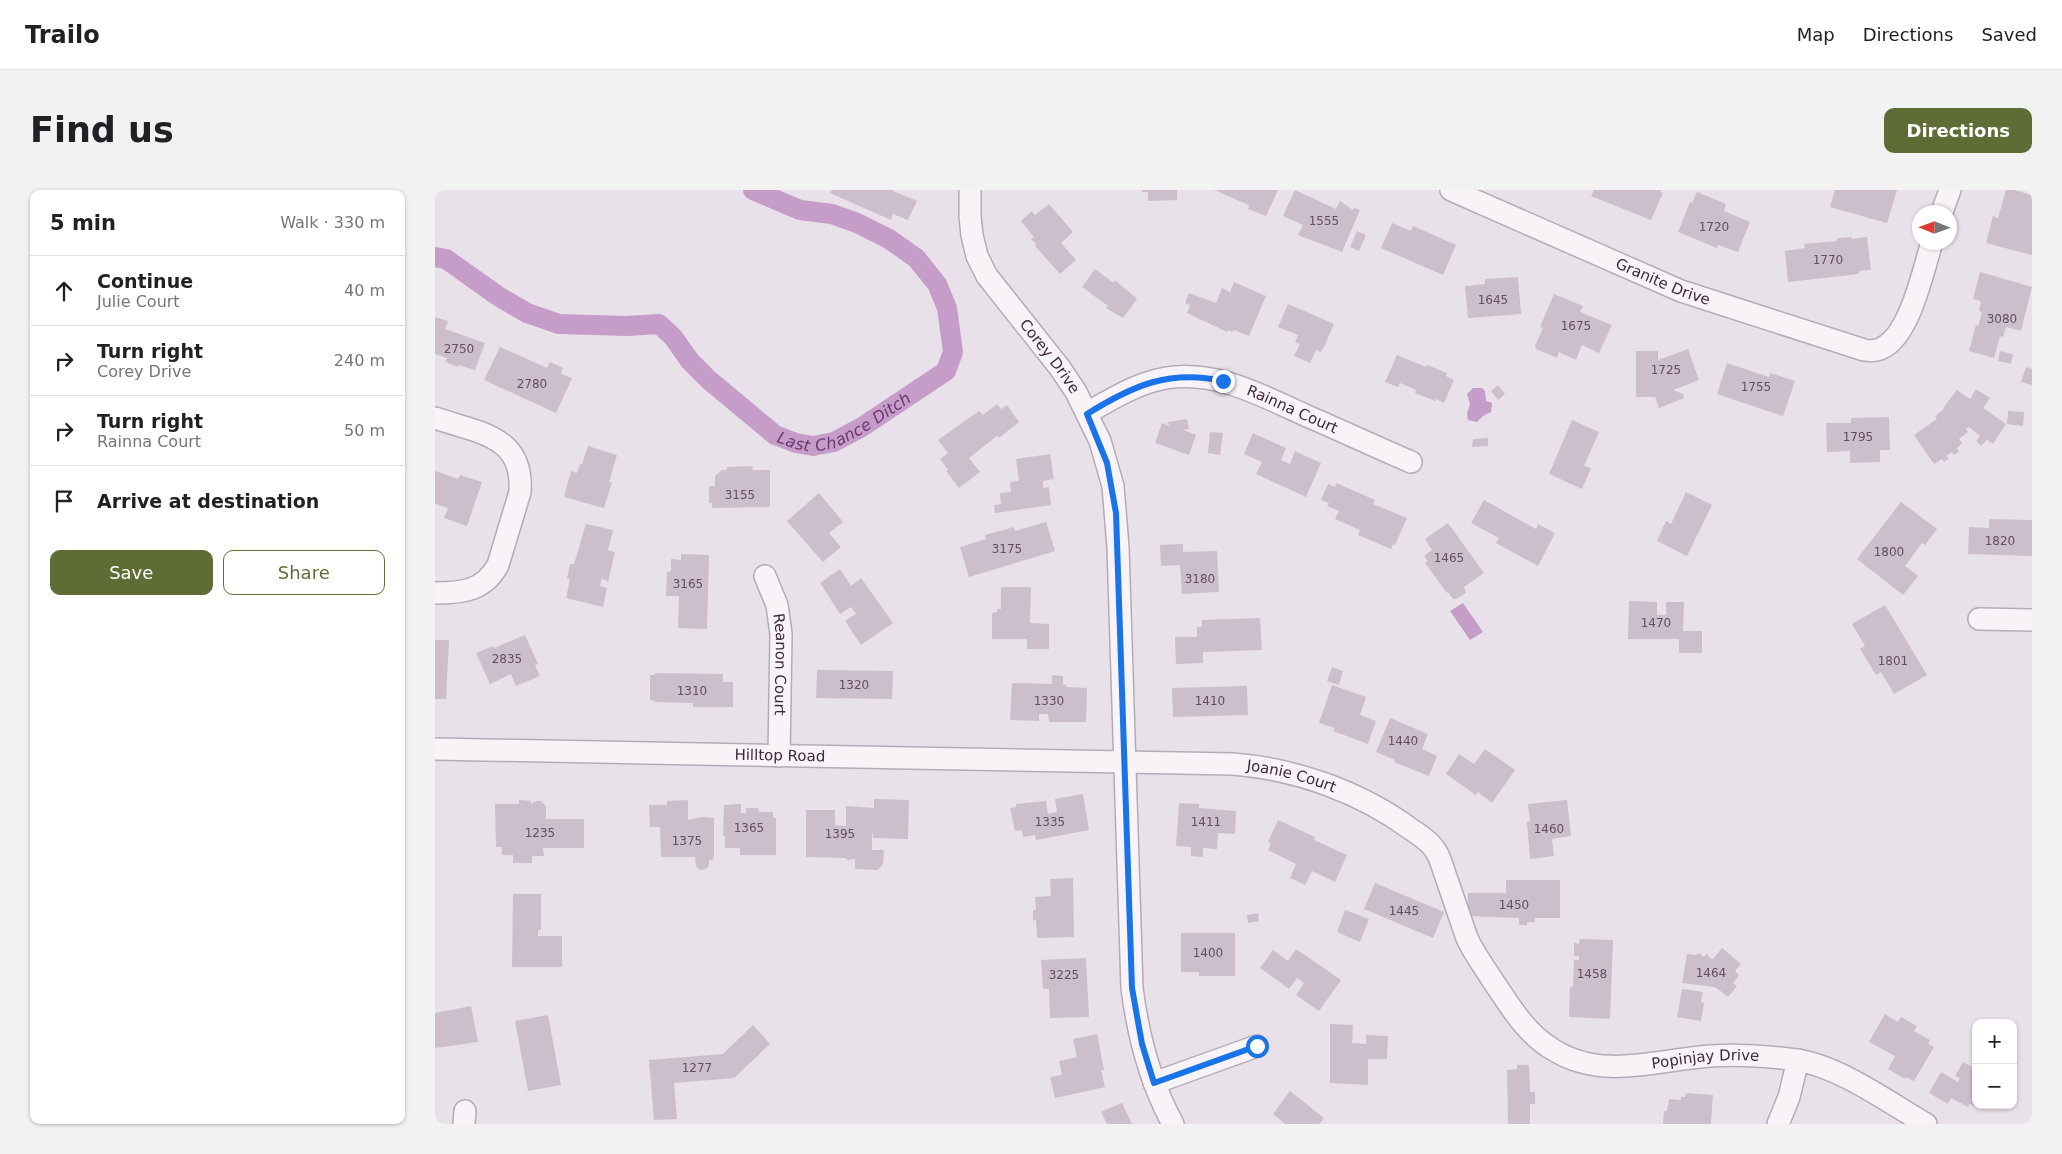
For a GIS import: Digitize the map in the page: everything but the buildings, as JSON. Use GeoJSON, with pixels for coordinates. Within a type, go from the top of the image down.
{"type":"FeatureCollection","features":[{"type":"Feature","properties":{"kind":"street","name":"Corey Drive"},"geometry":{"type":"LineString","coordinates":[[970,190],[969,216],[972,235],[977,256],[987,276],[1048,350],[1077,392],[1107,463],[1115,504],[1118,547],[1132,988],[1142,1044],[1154,1083],[1173,1124]]}},
{"type":"Feature","properties":{"kind":"street","name":"Granite Drive"},"geometry":{"type":"LineString","coordinates":[[1451,190],[1644,275],[1706,300],[1863,350],[1883,348],[1896,338],[1906,322],[1930,250]]}},
{"type":"Feature","properties":{"kind":"street"},"geometry":{"type":"LineString","coordinates":[[1945,205],[1950,190]]}},
{"type":"Feature","properties":{"kind":"street","name":"Rainna Court"},"geometry":{"type":"LineString","coordinates":[[1087,414],[1113,398],[1151,382],[1188,377],[1210,378],[1243,388],[1411,462]]}},
{"type":"Feature","properties":{"kind":"street"},"geometry":{"type":"LineString","coordinates":[[435,418],[493,438],[507,446],[519,466],[521,479],[520,492],[498,566],[494,573],[476,589],[451,593],[435,593]]}},
{"type":"Feature","properties":{"kind":"street","name":"Reanon Court"},"geometry":{"type":"LineString","coordinates":[[765,576],[777,605],[781,634],[779,756]]}},
{"type":"Feature","properties":{"kind":"street"},"geometry":{"type":"LineString","coordinates":[[1979,619],[2032,620]]}},
{"type":"Feature","properties":{"kind":"street","name":"Hilltop Road"},"geometry":{"type":"LineString","coordinates":[[435,749],[1126,763]]}},
{"type":"Feature","properties":{"kind":"street","name":"Joanie Court"},"geometry":{"type":"LineString","coordinates":[[1126,763],[1233,764],[1286,772],[1329,786],[1379,810],[1418,834],[1437,852]]}},
{"type":"Feature","properties":{"kind":"street","name":"Popinjay Drive"},"geometry":{"type":"LineString","coordinates":[[1437,852],[1468,940],[1513,1011],[1537,1038],[1565,1056],[1589,1065],[1630,1067],[1711,1056],[1737,1055],[1798,1060],[1812,1063],[1842,1076],[1926,1124]]}},
{"type":"Feature","properties":{"kind":"street"},"geometry":{"type":"LineString","coordinates":[[1154,1083],[1257,1046]]}},
{"type":"Feature","properties":{"kind":"street"},"geometry":{"type":"LineString","coordinates":[[1778,1124],[1789,1097],[1798,1060]]}},
{"type":"Feature","properties":{"kind":"shaded area"},"geometry":{"type":"Polygon","coordinates":[[[1473,388],[1482,388],[1485,391],[1486,401],[1492,403],[1491,412],[1477,422],[1468,420],[1467,414],[1470,404],[1467,394],[1473,388]]]}},
{"type":"Feature","properties":{"kind":"shaded area"},"geometry":{"type":"Polygon","coordinates":[[[1463,603],[1483,632],[1470,640],[1450,611],[1463,603]]]}},
{"type":"Feature","properties":{"kind":"waterway","name":"Last Chance Ditch"},"geometry":{"type":"LineString","coordinates":[[435,257],[446,259],[498,296],[527,313],[559,324],[627,326],[659,324],[673,337],[690,361],[709,380],[775,435],[796,443],[813,446],[834,442],[862,427],[946,371],[953,352],[947,308],[937,284],[916,258],[889,239],[857,223],[832,214],[800,210],[753,190]]}},
{"type":"Feature","properties":{"kind":"route"},"geometry":{"type":"LineString","coordinates":[[1223,381],[1210,378],[1167,378],[1136,387],[1087,414],[1100,441],[1107,463],[1113,486],[1116,513],[1126,763],[1132,988],[1142,1044],[1154,1083],[1257,1046]]}}]}
